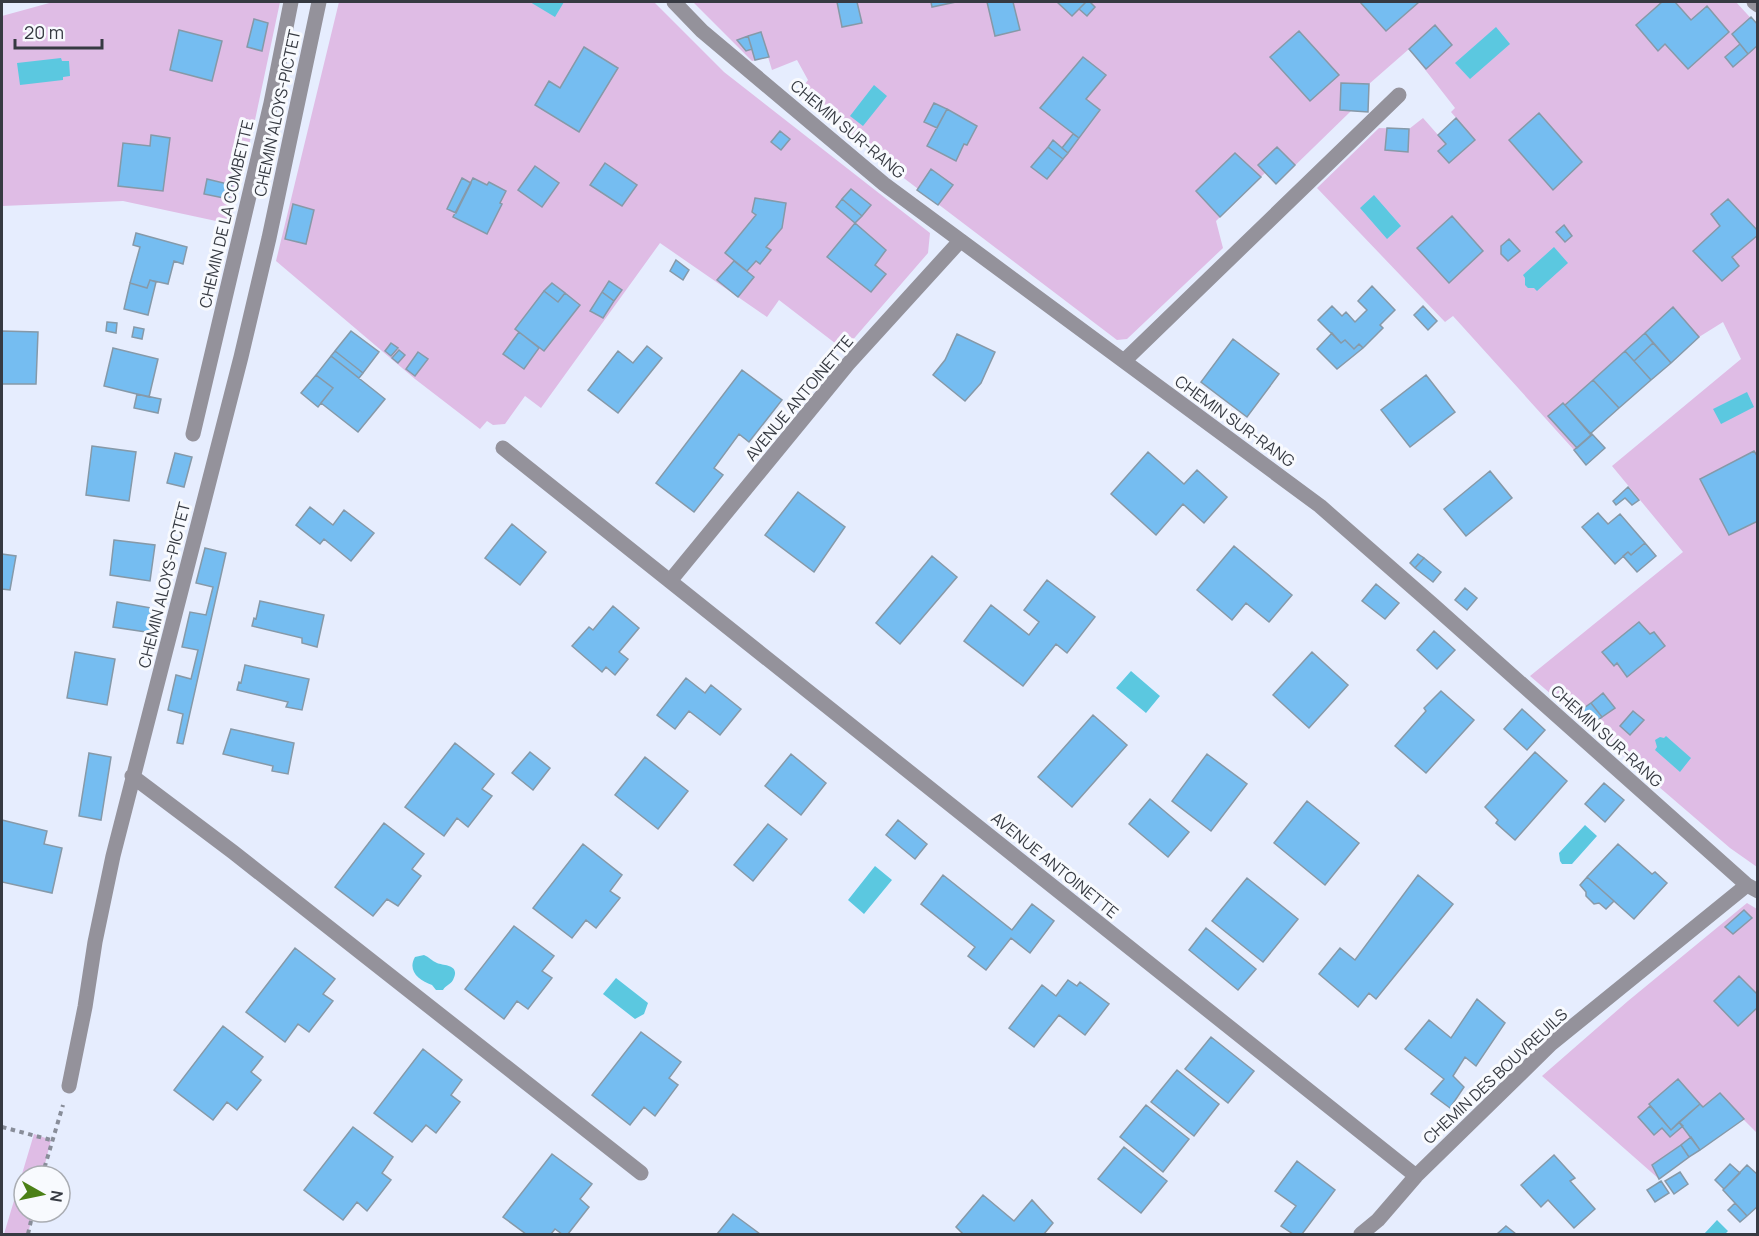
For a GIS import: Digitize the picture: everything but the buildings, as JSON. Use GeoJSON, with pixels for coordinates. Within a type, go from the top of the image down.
{"type":"FeatureCollection","features":[{"type":"Feature","properties":{"kind":"street","name":"CHEMIN DE LA COMBETTE"},"geometry":{"type":"LineString","coordinates":[[193,434],[271,103],[291,2]]}},
{"type":"Feature","properties":{"kind":"street","name":"CHEMIN ALOYS-PICTET"},"geometry":{"type":"LineString","coordinates":[[69,1086],[95,942],[132,776],[241,357],[269,238],[319,2]]}},
{"type":"Feature","properties":{"kind":"street","name":"CHEMIN SUR-RANG"},"geometry":{"type":"LineString","coordinates":[[674,2],[702,31],[884,184],[1320,506],[1753,888]]}},
{"type":"Feature","properties":{"kind":"street"},"geometry":{"type":"LineString","coordinates":[[1754,2],[1758,5]]}},
{"type":"Feature","properties":{"kind":"street"},"geometry":{"type":"LineString","coordinates":[[1124,361],[1400,95]]}},
{"type":"Feature","properties":{"kind":"street","name":"AVENUE ANTOINETTE"},"geometry":{"type":"LineString","coordinates":[[670,581],[848,364],[960,242]]}},
{"type":"Feature","properties":{"kind":"street","name":"AVENUE ANTOINETTE"},"geometry":{"type":"LineString","coordinates":[[503,448],[1416,1176]]}},
{"type":"Feature","properties":{"kind":"street"},"geometry":{"type":"LineString","coordinates":[[132,776],[233,852],[641,1173]]}},
{"type":"Feature","properties":{"kind":"street","name":"CHEMIN DES BOUVREUILS"},"geometry":{"type":"LineString","coordinates":[[1361,1234],[1378,1220],[1416,1176],[1551,1044],[1753,888]]}},
{"type":"Feature","properties":{"kind":"path"},"geometry":{"type":"LineString","coordinates":[[45,1164],[69,1086]]}},
{"type":"Feature","properties":{"kind":"path"},"geometry":{"type":"LineString","coordinates":[[2,1127],[51,1140]]}},
{"type":"Feature","properties":{"kind":"shaded area"},"geometry":{"type":"Polygon","coordinates":[[[53,2],[280,2],[230,224],[123,201],[2,206],[2,16],[53,2]]]}},
{"type":"Feature","properties":{"kind":"shaded area"},"geometry":{"type":"Polygon","coordinates":[[[339,2],[654,2],[724,72],[930,233],[928,253],[844,350],[779,300],[767,317],[660,243],[541,408],[525,396],[505,424],[493,425],[487,421],[480,429],[415,379],[276,261],[339,2]]]}},
{"type":"Feature","properties":{"kind":"shaded area"},"geometry":{"type":"Polygon","coordinates":[[[693,2],[1736,2],[1758,26],[1757,867],[1730,848],[1530,676],[1683,552],[1612,466],[1741,359],[1723,322],[1699,337],[1673,308],[1565,405],[1563,403],[1548,416],[1577,448],[1574,450],[1453,316],[1445,322],[1317,188],[1379,128],[1409,129],[1423,118],[1446,144],[1438,151],[1449,163],[1475,140],[1451,112],[1455,108],[1409,49],[1369,84],[1368,112],[1351,111],[1276,184],[1265,173],[1216,221],[1223,248],[1127,339],[1117,340],[797,95],[808,80],[797,60],[772,70],[768,57],[752,61],[693,2]]]}},
{"type":"Feature","properties":{"kind":"shaded area"},"geometry":{"type":"Polygon","coordinates":[[[1747,903],[1757,909],[1757,1133],[1743,1119],[1659,1179],[1542,1076],[1628,1001],[1747,903]]]}},
{"type":"Feature","properties":{"kind":"shaded area"},"geometry":{"type":"Polygon","coordinates":[[[34,1134],[51,1140],[45,1164],[25,1164],[34,1134]]]}},
{"type":"Feature","properties":{"kind":"shaded area"},"geometry":{"type":"Polygon","coordinates":[[[12,1207],[12,1224],[30,1224],[28,1234],[4,1234],[12,1207]]]}},
{"type":"Feature","properties":{"kind":"water"},"geometry":{"type":"Polygon","coordinates":[[[530,2],[564,2],[555,17],[530,2]]]}},
{"type":"Feature","properties":{"kind":"water"},"geometry":{"type":"Polygon","coordinates":[[[1496,27],[1510,44],[1470,79],[1455,63],[1496,27]]]}},
{"type":"Feature","properties":{"kind":"water"},"geometry":{"type":"Polygon","coordinates":[[[61,58],[62,61],[69,61],[70,76],[63,77],[63,80],[20,85],[17,63],[61,58]]]}},
{"type":"Feature","properties":{"kind":"water"},"geometry":{"type":"Polygon","coordinates":[[[874,85],[887,96],[863,126],[850,116],[874,85]]]}},
{"type":"Feature","properties":{"kind":"water"},"geometry":{"type":"Polygon","coordinates":[[[1374,195],[1401,226],[1387,239],[1360,208],[1374,195]]]}},
{"type":"Feature","properties":{"kind":"water"},"geometry":{"type":"Polygon","coordinates":[[[1554,247],[1568,263],[1537,291],[1534,288],[1528,288],[1523,275],[1554,247]]]}},
{"type":"Feature","properties":{"kind":"water"},"geometry":{"type":"Polygon","coordinates":[[[1747,392],[1754,407],[1721,424],[1713,409],[1747,392]]]}},
{"type":"Feature","properties":{"kind":"water"},"geometry":{"type":"Polygon","coordinates":[[[1131,671],[1160,696],[1146,713],[1116,688],[1131,671]]]}},
{"type":"Feature","properties":{"kind":"water"},"geometry":{"type":"Polygon","coordinates":[[[1666,736],[1691,758],[1680,772],[1655,750],[1657,747],[1655,740],[1666,736]]]}},
{"type":"Feature","properties":{"kind":"water"},"geometry":{"type":"Polygon","coordinates":[[[1585,825],[1597,836],[1572,864],[1562,864],[1559,853],[1585,825]]]}},
{"type":"Feature","properties":{"kind":"water"},"geometry":{"type":"Polygon","coordinates":[[[875,866],[892,880],[864,914],[848,900],[875,866]]]}},
{"type":"Feature","properties":{"kind":"water"},"geometry":{"type":"Polygon","coordinates":[[[424,955],[455,971],[453,980],[443,990],[436,990],[413,971],[415,957],[424,955]]]}},
{"type":"Feature","properties":{"kind":"water"},"geometry":{"type":"Polygon","coordinates":[[[616,978],[648,1003],[644,1014],[635,1019],[603,994],[616,978]]]}},
{"type":"Feature","properties":{"kind":"water"},"geometry":{"type":"Polygon","coordinates":[[[1717,1220],[1728,1231],[1725,1234],[1704,1234],[1717,1220]]]}}]}
